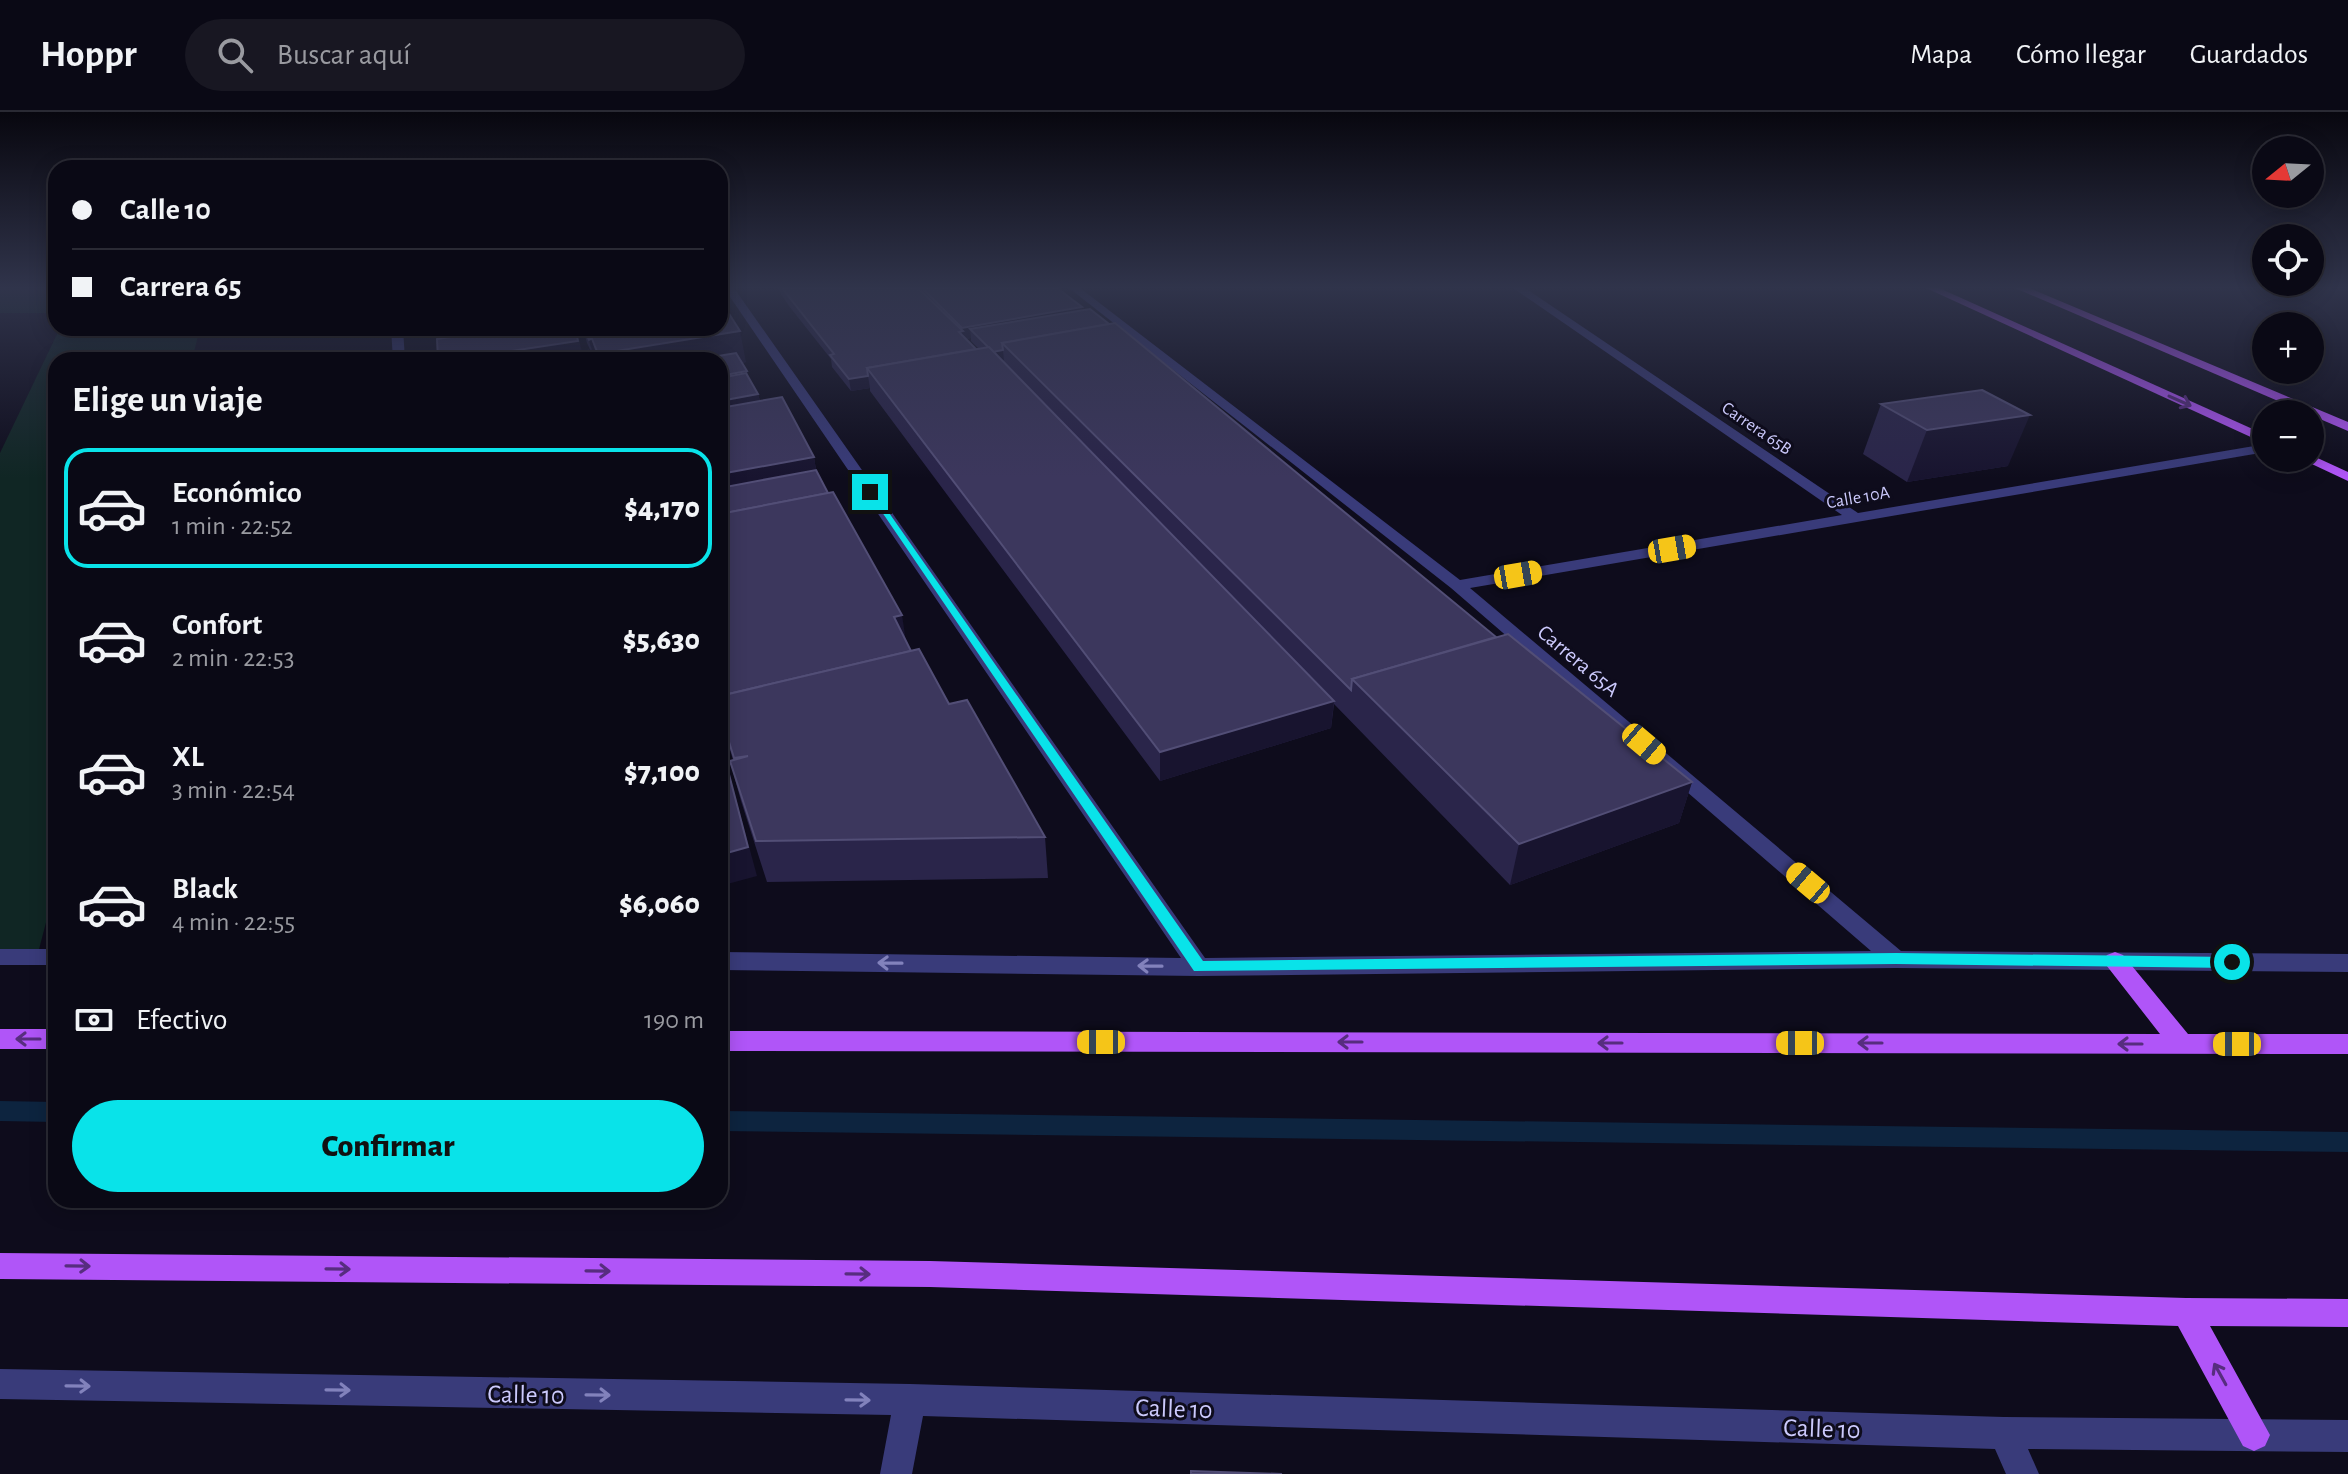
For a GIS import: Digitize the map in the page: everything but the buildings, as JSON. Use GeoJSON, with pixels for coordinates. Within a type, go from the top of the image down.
{"type":"FeatureCollection","features":[{"type":"Feature","properties":{"kind":"main road"},"geometry":{"type":"LineString","coordinates":[[2071,352],[2252,434]]}},
{"type":"Feature","properties":{"kind":"main road"},"geometry":{"type":"LineString","coordinates":[[2170,352],[2348,427]]}},
{"type":"Feature","properties":{"kind":"main road"},"geometry":{"type":"LineString","coordinates":[[2324,466],[2348,477]]}},
{"type":"Feature","properties":{"kind":"main road"},"geometry":{"type":"LineString","coordinates":[[2115,961],[2182,1044]]}},
{"type":"Feature","properties":{"kind":"main road"},"geometry":{"type":"LineString","coordinates":[[0,1039],[48,1039]]}},
{"type":"Feature","properties":{"kind":"main road"},"geometry":{"type":"LineString","coordinates":[[728,1041],[2348,1044]]}},
{"type":"Feature","properties":{"kind":"main road"},"geometry":{"type":"LineString","coordinates":[[0,1266],[930,1274],[2186,1312],[2348,1313]]}},
{"type":"Feature","properties":{"kind":"main road"},"geometry":{"type":"LineString","coordinates":[[2186,1312],[2254,1435]]}},
{"type":"Feature","properties":{"kind":"street"},"geometry":{"type":"LineString","coordinates":[[773,352],[1199,967]]}},
{"type":"Feature","properties":{"kind":"street","name":"Carrera 65A"},"geometry":{"type":"LineString","coordinates":[[1156,352],[1457,585],[1896,959]]}},
{"type":"Feature","properties":{"kind":"street","name":"Carrera 65B"},"geometry":{"type":"LineString","coordinates":[[1611,352],[1856,518]]}},
{"type":"Feature","properties":{"kind":"street","name":"Calle 10A"},"geometry":{"type":"LineString","coordinates":[[1457,585],[2252,450]]}},
{"type":"Feature","properties":{"kind":"street"},"geometry":{"type":"LineString","coordinates":[[0,957],[48,957]]}},
{"type":"Feature","properties":{"kind":"street"},"geometry":{"type":"LineString","coordinates":[[728,961],[1199,967],[1896,959],[2348,963]]}},
{"type":"Feature","properties":{"kind":"street","name":"Calle 10"},"geometry":{"type":"LineString","coordinates":[[0,1384],[910,1400],[2004,1433],[2348,1436]]}},
{"type":"Feature","properties":{"kind":"street"},"geometry":{"type":"LineString","coordinates":[[896,1474],[910,1400]]}},
{"type":"Feature","properties":{"kind":"street"},"geometry":{"type":"LineString","coordinates":[[2004,1433],[2023,1474]]}},
{"type":"Feature","properties":{"kind":"green space"},"geometry":{"type":"Polygon","coordinates":[[[49,352],[194,352],[194,352],[49,352]]]}},
{"type":"Feature","properties":{"kind":"green space"},"geometry":{"type":"Polygon","coordinates":[[[48,353],[48,915],[37,957],[0,957],[0,453],[48,353]]]}},
{"type":"Feature","properties":{"kind":"waterway"},"geometry":{"type":"LineString","coordinates":[[0,1111],[48,1112]]}},
{"type":"Feature","properties":{"kind":"waterway"},"geometry":{"type":"LineString","coordinates":[[728,1121],[2348,1142]]}},
{"type":"Feature","properties":{"kind":"route"},"geometry":{"type":"LineString","coordinates":[[870,492],[1199,967],[1896,959],[2232,962]]}}]}
